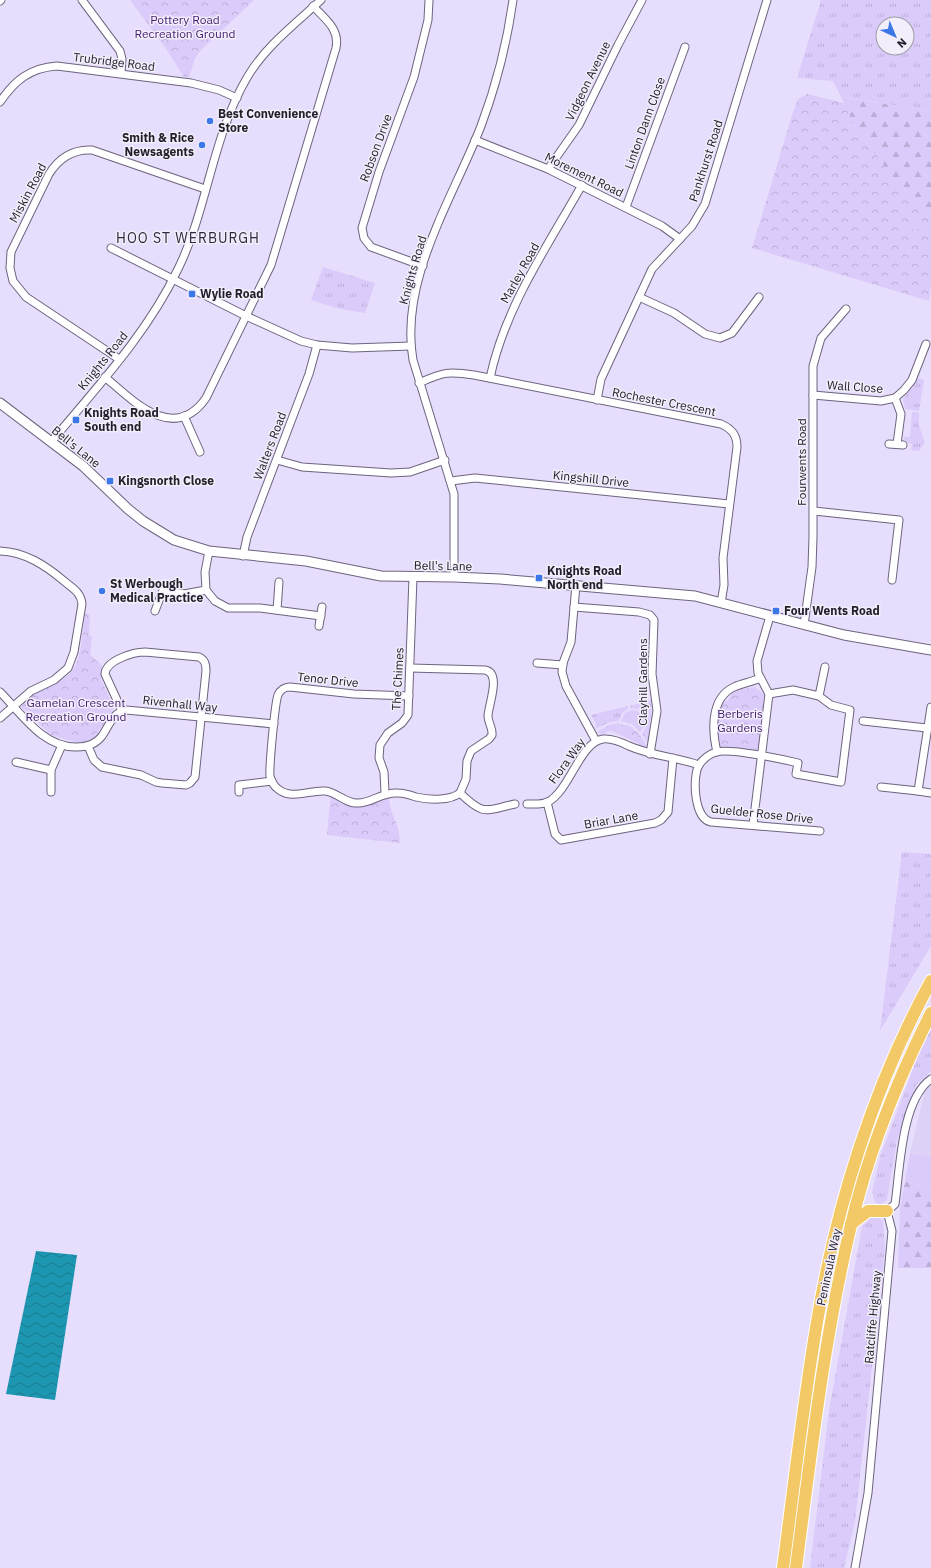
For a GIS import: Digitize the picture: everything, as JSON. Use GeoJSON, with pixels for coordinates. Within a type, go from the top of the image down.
{"type":"FeatureCollection","features":[{"type":"Feature","properties":{"kind":"main road","name":"Peninsula Way"},"geometry":{"type":"LineString","coordinates":[[783,1568],[817,1322],[831,1251],[850,1177],[883,1084],[931,981]]}},
{"type":"Feature","properties":{"kind":"main road","name":"Peninsula Way"},"geometry":{"type":"LineString","coordinates":[[796,1568],[831,1318],[852,1224],[866,1173],[895,1093],[931,1013]]}},
{"type":"Feature","properties":{"kind":"main road"},"geometry":{"type":"LineString","coordinates":[[866,1173],[868,1202],[874,1210]]}},
{"type":"Feature","properties":{"kind":"main road"},"geometry":{"type":"LineString","coordinates":[[852,1224],[868,1210],[887,1211]]}},
{"type":"Feature","properties":{"kind":"street"},"geometry":{"type":"LineString","coordinates":[[82,0],[119,50],[122,59],[121,73]]}},
{"type":"Feature","properties":{"kind":"street","name":"Knights Road"},"geometry":{"type":"LineString","coordinates":[[51,442],[119,359],[157,309],[173,280],[192,236],[205,189],[237,98],[248,76],[262,56],[320,0]]}},
{"type":"Feature","properties":{"kind":"street","name":"Robson Drive"},"geometry":{"type":"LineString","coordinates":[[423,266],[371,247],[365,241],[362,228],[379,172],[414,77],[428,20],[429,0]]}},
{"type":"Feature","properties":{"kind":"street","name":"Knights Road"},"geometry":{"type":"LineString","coordinates":[[454,577],[455,506],[451,481],[445,460],[419,383],[411,346],[413,312],[423,266],[441,215],[474,140],[499,71],[508,32],[513,0]]}},
{"type":"Feature","properties":{"kind":"street","name":"Vidgeon Avenue"},"geometry":{"type":"LineString","coordinates":[[548,169],[579,125],[642,0]]}},
{"type":"Feature","properties":{"kind":"street","name":"Pankhurst Road"},"geometry":{"type":"LineString","coordinates":[[597,400],[601,379],[652,269],[680,239],[701,213],[710,189],[767,0]]}},
{"type":"Feature","properties":{"kind":"street"},"geometry":{"type":"LineString","coordinates":[[104,377],[153,414],[168,418],[184,416],[194,410],[206,398],[246,316],[264,283],[276,253],[338,41],[335,31],[314,6]]}},
{"type":"Feature","properties":{"kind":"street","name":"Linton Dann Close"},"geometry":{"type":"LineString","coordinates":[[626,207],[685,47]]}},
{"type":"Feature","properties":{"kind":"street","name":"Trubridge Road"},"geometry":{"type":"LineString","coordinates":[[0,102],[10,87],[21,77],[41,68],[69,67],[198,84],[219,90],[237,98]]}},
{"type":"Feature","properties":{"kind":"street","name":"Morement Road"},"geometry":{"type":"LineString","coordinates":[[474,140],[548,169],[582,185],[672,232],[680,239]]}},
{"type":"Feature","properties":{"kind":"street","name":"Miskin Road"},"geometry":{"type":"LineString","coordinates":[[119,359],[26,297],[13,281],[10,268],[11,252],[49,174],[57,163],[67,155],[80,150],[92,150],[205,189]]}},
{"type":"Feature","properties":{"kind":"street","name":"Marley Road"},"geometry":{"type":"LineString","coordinates":[[490,378],[498,345],[512,309],[582,185]]}},
{"type":"Feature","properties":{"kind":"street"},"geometry":{"type":"LineString","coordinates":[[111,248],[290,337],[317,345],[352,348],[411,346]]}},
{"type":"Feature","properties":{"kind":"street"},"geometry":{"type":"LineString","coordinates":[[639,297],[674,313],[705,334],[720,338],[732,333],[759,297]]}},
{"type":"Feature","properties":{"kind":"street","name":"Fourwents Road"},"geometry":{"type":"LineString","coordinates":[[804,625],[812,568],[814,511],[813,366],[818,346],[827,330],[846,309]]}},
{"type":"Feature","properties":{"kind":"street","name":"Wall Close"},"geometry":{"type":"LineString","coordinates":[[813,395],[881,401],[895,398],[912,380],[926,344]]}},
{"type":"Feature","properties":{"kind":"street","name":"Walters Road"},"geometry":{"type":"LineString","coordinates":[[244,556],[247,538],[309,374],[317,345]]}},
{"type":"Feature","properties":{"kind":"street","name":"Rochester Crescent"},"geometry":{"type":"LineString","coordinates":[[419,383],[438,374],[453,372],[722,424],[730,429],[736,436],[737,447],[722,565],[724,585],[721,603]]}},
{"type":"Feature","properties":{"kind":"street","name":"Wall Close"},"geometry":{"type":"LineString","coordinates":[[889,444],[900,445],[901,414],[895,398]]}},
{"type":"Feature","properties":{"kind":"street","name":"Bell's Lane"},"geometry":{"type":"LineString","coordinates":[[0,403],[83,466],[128,510],[143,521],[174,540],[209,551],[244,556],[300,560],[381,576],[454,577],[576,585],[695,596],[844,635],[931,650]]}},
{"type":"Feature","properties":{"kind":"street"},"geometry":{"type":"LineString","coordinates":[[184,416],[200,452]]}},
{"type":"Feature","properties":{"kind":"street"},"geometry":{"type":"LineString","coordinates":[[277,460],[302,467],[391,473],[410,472],[445,460]]}},
{"type":"Feature","properties":{"kind":"street","name":"Kingshill Drive"},"geometry":{"type":"LineString","coordinates":[[451,481],[475,478],[729,504]]}},
{"type":"Feature","properties":{"kind":"street"},"geometry":{"type":"LineString","coordinates":[[814,511],[899,520],[892,580]]}},
{"type":"Feature","properties":{"kind":"street"},"geometry":{"type":"LineString","coordinates":[[0,551],[25,556],[47,568],[78,591],[82,600],[71,663],[58,677],[35,688],[0,718]]}},
{"type":"Feature","properties":{"kind":"street"},"geometry":{"type":"LineString","coordinates":[[209,551],[205,572],[206,590],[215,601],[228,608],[277,610],[321,616]]}},
{"type":"Feature","properties":{"kind":"street","name":"The Chimes"},"geometry":{"type":"LineString","coordinates":[[385,793],[379,750],[388,733],[407,718],[413,577]]}},
{"type":"Feature","properties":{"kind":"street"},"geometry":{"type":"LineString","coordinates":[[277,610],[279,582]]}},
{"type":"Feature","properties":{"kind":"street"},"geometry":{"type":"LineString","coordinates":[[576,585],[571,642],[563,665],[563,677],[566,686],[596,741]]}},
{"type":"Feature","properties":{"kind":"street"},"geometry":{"type":"LineString","coordinates":[[155,611],[163,590],[184,594],[206,590]]}},
{"type":"Feature","properties":{"kind":"street"},"geometry":{"type":"LineString","coordinates":[[319,626],[322,607]]}},
{"type":"Feature","properties":{"kind":"street","name":"Clayhill Gardens"},"geometry":{"type":"LineString","coordinates":[[574,607],[639,612],[650,615],[654,620],[652,674],[656,711],[650,754]]}},
{"type":"Feature","properties":{"kind":"street"},"geometry":{"type":"LineString","coordinates":[[753,825],[760,755],[769,694],[760,678],[757,669],[757,661],[770,616]]}},
{"type":"Feature","properties":{"kind":"street"},"geometry":{"type":"LineString","coordinates":[[0,692],[44,737],[62,745],[74,747],[88,746],[100,738],[113,717],[122,711],[105,671],[111,664],[136,653],[145,652],[198,657],[205,662],[206,671],[200,717],[195,777],[190,783],[186,785],[156,782],[142,775],[102,767],[94,760],[88,746]]}},
{"type":"Feature","properties":{"kind":"street"},"geometry":{"type":"LineString","coordinates":[[537,663],[563,665]]}},
{"type":"Feature","properties":{"kind":"street"},"geometry":{"type":"LineString","coordinates":[[819,696],[825,667]]}},
{"type":"Feature","properties":{"kind":"street"},"geometry":{"type":"LineString","coordinates":[[239,792],[239,784],[272,781],[279,790],[286,794],[316,791],[330,792],[356,804],[366,802],[385,793],[399,793],[420,798],[445,798],[454,797],[460,793],[466,780],[467,761],[471,751],[489,739],[492,735],[488,717],[492,696],[493,675],[488,670],[410,668]]}},
{"type":"Feature","properties":{"kind":"street"},"geometry":{"type":"LineString","coordinates":[[717,752],[713,734],[714,717],[718,704],[734,687],[760,678]]}},
{"type":"Feature","properties":{"kind":"street","name":"Tenor Drive"},"geometry":{"type":"LineString","coordinates":[[272,781],[270,774],[278,694],[288,687],[354,694],[409,696]]}},
{"type":"Feature","properties":{"kind":"street"},"geometry":{"type":"LineString","coordinates":[[699,765],[706,757],[717,752],[760,755],[798,763],[796,774],[842,782],[850,710],[831,705],[819,696],[792,690],[769,694]]}},
{"type":"Feature","properties":{"kind":"street"},"geometry":{"type":"LineString","coordinates":[[918,791],[931,707]]}},
{"type":"Feature","properties":{"kind":"street","name":"Rivenhall Way"},"geometry":{"type":"LineString","coordinates":[[122,711],[139,711],[274,724]]}},
{"type":"Feature","properties":{"kind":"street"},"geometry":{"type":"LineString","coordinates":[[863,721],[927,728]]}},
{"type":"Feature","properties":{"kind":"street","name":"Flora Way"},"geometry":{"type":"LineString","coordinates":[[547,802],[562,789],[588,748],[596,741],[609,739],[650,754],[699,765]]}},
{"type":"Feature","properties":{"kind":"street"},"geometry":{"type":"LineString","coordinates":[[51,792],[51,770],[62,745]]}},
{"type":"Feature","properties":{"kind":"street","name":"Briar Lane"},"geometry":{"type":"LineString","coordinates":[[547,802],[554,834],[561,840],[655,823],[664,817],[668,812],[673,758]]}},
{"type":"Feature","properties":{"kind":"street"},"geometry":{"type":"LineString","coordinates":[[16,762],[51,770]]}},
{"type":"Feature","properties":{"kind":"street","name":"Guelder Rose Drive"},"geometry":{"type":"LineString","coordinates":[[699,765],[696,787],[698,810],[702,817],[711,822],[820,831]]}},
{"type":"Feature","properties":{"kind":"street"},"geometry":{"type":"LineString","coordinates":[[882,787],[931,793]]}},
{"type":"Feature","properties":{"kind":"street"},"geometry":{"type":"LineString","coordinates":[[460,793],[482,810],[490,810],[515,804]]}},
{"type":"Feature","properties":{"kind":"street"},"geometry":{"type":"LineString","coordinates":[[526,804],[547,802]]}},
{"type":"Feature","properties":{"kind":"street"},"geometry":{"type":"LineString","coordinates":[[887,1211],[895,1204],[902,1140],[909,1116],[921,1090],[931,1079]]}},
{"type":"Feature","properties":{"kind":"street","name":"Ratcliffe Highway"},"geometry":{"type":"LineString","coordinates":[[855,1568],[868,1493],[892,1231],[887,1211]]}},
{"type":"Feature","properties":{"kind":"shaded area"},"geometry":{"type":"Polygon","coordinates":[[[926,1086],[931,1087],[931,1157],[910,1153],[926,1086]]]}},
{"type":"Feature","properties":{"kind":"green space","name":"Pottery Road Recreation Ground"},"geometry":{"type":"Polygon","coordinates":[[[130,0],[254,0],[201,50],[195,58],[189,77],[184,77],[165,47],[130,0]]]}},
{"type":"Feature","properties":{"kind":"green space"},"geometry":{"type":"Polygon","coordinates":[[[821,0],[931,0],[931,111],[841,97],[833,81],[797,78],[821,0]]]}},
{"type":"Feature","properties":{"kind":"green space"},"geometry":{"type":"Polygon","coordinates":[[[807,94],[844,103],[854,125],[893,179],[926,209],[931,211],[931,286],[929,301],[752,248],[793,112],[798,99],[807,94]]]}},
{"type":"Feature","properties":{"kind":"green space"},"geometry":{"type":"Polygon","coordinates":[[[841,97],[931,111],[931,211],[926,209],[893,179],[854,125],[841,97]]]}},
{"type":"Feature","properties":{"kind":"green space"},"geometry":{"type":"Polygon","coordinates":[[[912,220],[929,222],[926,231],[910,229],[912,220]]]}},
{"type":"Feature","properties":{"kind":"green space"},"geometry":{"type":"Polygon","coordinates":[[[323,267],[375,283],[365,313],[340,309],[311,300],[323,267]]]}},
{"type":"Feature","properties":{"kind":"green space"},"geometry":{"type":"Polygon","coordinates":[[[918,378],[924,380],[919,411],[905,409],[903,399],[918,378]]]}},
{"type":"Feature","properties":{"kind":"green space"},"geometry":{"type":"Polygon","coordinates":[[[912,412],[919,413],[919,426],[925,443],[919,451],[911,450],[912,444],[906,442],[903,437],[910,437],[912,412]]]}},
{"type":"Feature","properties":{"kind":"green space","name":"Gamelan Crescent Recreation Ground"},"geometry":{"type":"Polygon","coordinates":[[[85,613],[90,615],[89,636],[92,636],[90,654],[102,666],[101,679],[114,708],[95,737],[85,742],[78,743],[51,735],[22,707],[25,701],[31,696],[60,681],[72,671],[76,665],[82,643],[85,613]]]}},
{"type":"Feature","properties":{"kind":"green space","name":"Berberis Gardens"},"geometry":{"type":"Polygon","coordinates":[[[755,687],[765,695],[758,749],[755,751],[721,748],[715,736],[719,710],[724,701],[727,701],[733,691],[755,687]]]}},
{"type":"Feature","properties":{"kind":"green space"},"geometry":{"type":"Polygon","coordinates":[[[653,697],[648,741],[649,744],[642,734],[647,725],[646,715],[638,709],[630,708],[630,706],[650,700],[653,697]]]}},
{"type":"Feature","properties":{"kind":"green space"},"geometry":{"type":"Polygon","coordinates":[[[628,706],[628,709],[622,713],[619,721],[610,722],[595,729],[596,724],[591,715],[628,706]]]}},
{"type":"Feature","properties":{"kind":"green space"},"geometry":{"type":"Polygon","coordinates":[[[632,710],[638,711],[644,716],[645,726],[640,732],[632,724],[621,721],[625,713],[632,710]]]}},
{"type":"Feature","properties":{"kind":"green space"},"geometry":{"type":"Polygon","coordinates":[[[619,723],[626,735],[640,735],[647,746],[640,747],[638,743],[612,731],[608,731],[603,735],[597,732],[609,725],[619,723]]]}},
{"type":"Feature","properties":{"kind":"green space"},"geometry":{"type":"Polygon","coordinates":[[[619,724],[630,726],[640,735],[626,735],[619,724]]]}},
{"type":"Feature","properties":{"kind":"green space"},"geometry":{"type":"Polygon","coordinates":[[[331,793],[338,800],[351,807],[364,806],[386,796],[389,797],[391,810],[400,836],[400,843],[327,835],[331,793]]]}},
{"type":"Feature","properties":{"kind":"green space"},"geometry":{"type":"Polygon","coordinates":[[[902,852],[931,854],[931,946],[880,1031],[902,852]]]}},
{"type":"Feature","properties":{"kind":"green space"},"geometry":{"type":"Polygon","coordinates":[[[931,1025],[931,1071],[916,1085],[897,1140],[887,1200],[880,1205],[875,1202],[872,1192],[880,1157],[925,1037],[931,1025]]]}},
{"type":"Feature","properties":{"kind":"green space"},"geometry":{"type":"Polygon","coordinates":[[[910,1153],[931,1157],[931,1188],[905,1181],[910,1153]]]}},
{"type":"Feature","properties":{"kind":"green space"},"geometry":{"type":"Polygon","coordinates":[[[905,1181],[931,1188],[931,1268],[898,1268],[900,1208],[905,1181]]]}},
{"type":"Feature","properties":{"kind":"green space"},"geometry":{"type":"Polygon","coordinates":[[[873,1216],[883,1220],[885,1248],[855,1522],[844,1568],[810,1568],[829,1411],[862,1226],[873,1216]]]}},
{"type":"Feature","properties":{"kind":"water"},"geometry":{"type":"Polygon","coordinates":[[[36,1251],[77,1255],[55,1400],[6,1394],[36,1251]]]}},
{"type":"Feature","properties":{"kind":"place","name":"Best Convenience Store"},"geometry":{"type":"Point","coordinates":[210,121]}},
{"type":"Feature","properties":{"kind":"place","name":"Smith & Rice Newsagents"},"geometry":{"type":"Point","coordinates":[202,145]}},
{"type":"Feature","properties":{"kind":"place","name":"Wylie Road"},"geometry":{"type":"Point","coordinates":[192,294]}},
{"type":"Feature","properties":{"kind":"place","name":"Knights Road South end"},"geometry":{"type":"Point","coordinates":[76,420]}},
{"type":"Feature","properties":{"kind":"place","name":"Kingsnorth Close"},"geometry":{"type":"Point","coordinates":[110,481]}},
{"type":"Feature","properties":{"kind":"place","name":"Knights Road North end"},"geometry":{"type":"Point","coordinates":[539,578]}},
{"type":"Feature","properties":{"kind":"place","name":"St Werbough Medical Practice"},"geometry":{"type":"Point","coordinates":[102,591]}},
{"type":"Feature","properties":{"kind":"place","name":"Four Wents Road"},"geometry":{"type":"Point","coordinates":[776,611]}},
{"type":"Feature","properties":{"kind":"district","name":"HOO ST WERBURGH"},"geometry":{"type":"Point","coordinates":[188,238]}}]}
